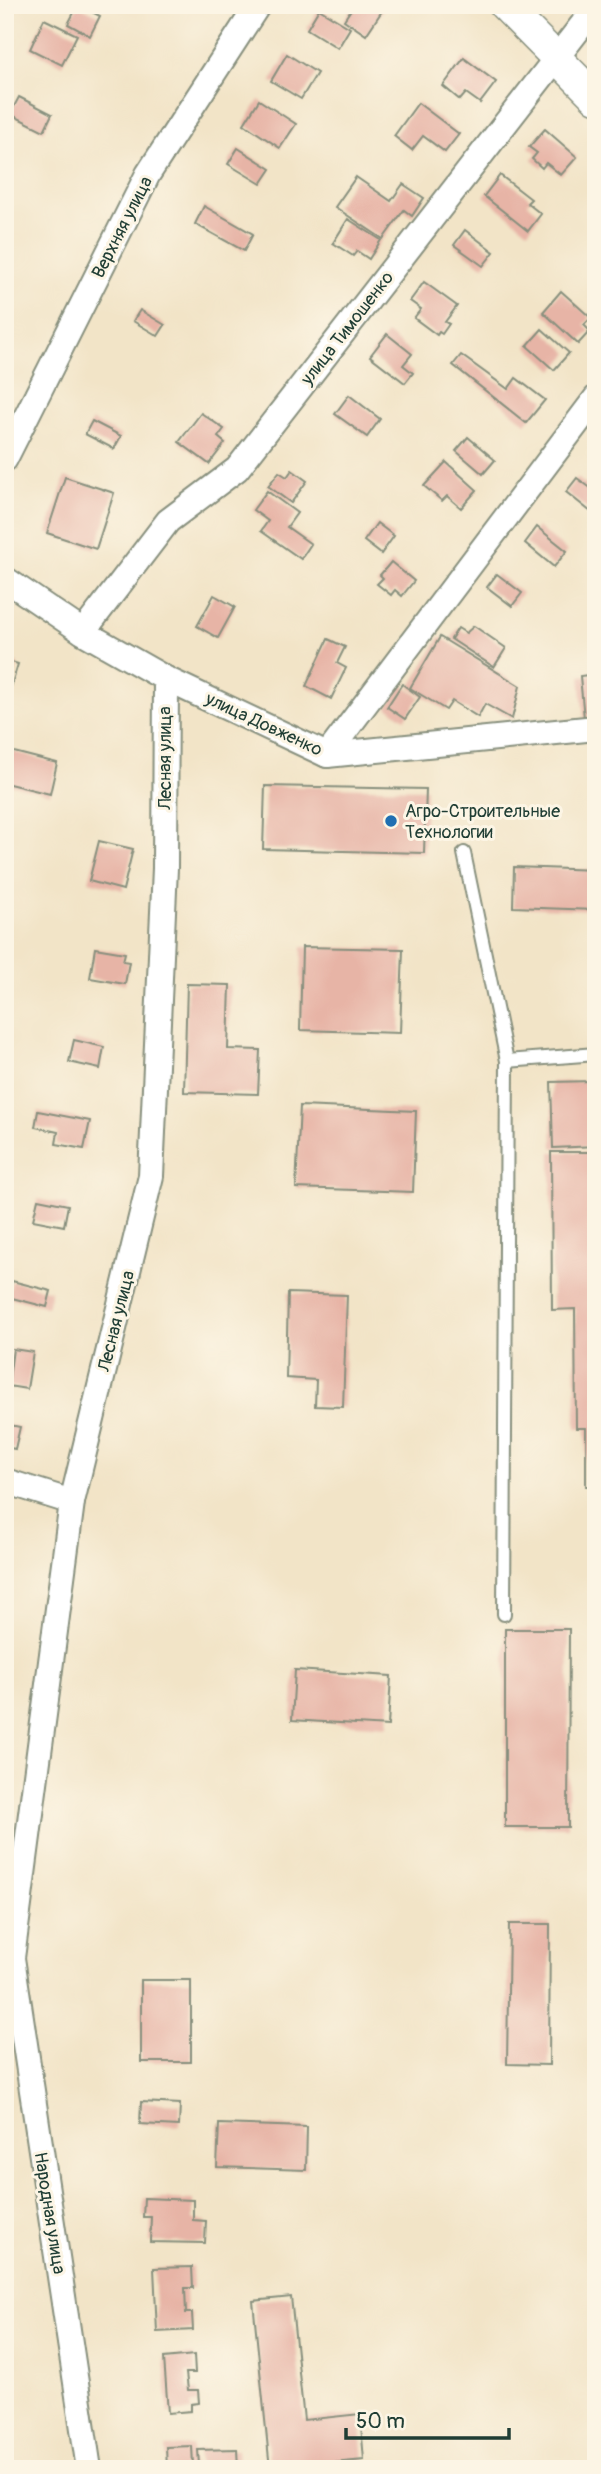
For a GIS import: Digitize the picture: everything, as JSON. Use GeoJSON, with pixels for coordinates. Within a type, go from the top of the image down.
{"type":"FeatureCollection","features":[{"type":"Feature","properties":{"kind":"street","name":"Верхняя улица"},"geometry":{"type":"LineString","coordinates":[[5,459],[148,174],[258,5]]}},
{"type":"Feature","properties":{"kind":"street"},"geometry":{"type":"LineString","coordinates":[[504,5],[596,98]]}},
{"type":"Feature","properties":{"kind":"street","name":"улица Тимошенко"},"geometry":{"type":"LineString","coordinates":[[82,632],[169,521],[237,469],[596,7]]}},
{"type":"Feature","properties":{"kind":"street"},"geometry":{"type":"LineString","coordinates":[[327,755],[596,398]]}},
{"type":"Feature","properties":{"kind":"street","name":"улица Довженко"},"geometry":{"type":"LineString","coordinates":[[5,579],[82,632],[166,679],[327,755],[596,728]]}},
{"type":"Feature","properties":{"kind":"street","name":"Лесная улица"},"geometry":{"type":"LineString","coordinates":[[8,1959],[72,1502],[151,1176],[164,868],[166,679]]}},
{"type":"Feature","properties":{"kind":"street"},"geometry":{"type":"LineString","coordinates":[[5,1481],[72,1502]]}},
{"type":"Feature","properties":{"kind":"street","name":"Народная улица"},"geometry":{"type":"LineString","coordinates":[[8,1959],[89,2469]]}},
{"type":"Feature","properties":{"kind":"lane"},"geometry":{"type":"LineString","coordinates":[[464,853],[507,1060],[504,1614]]}},
{"type":"Feature","properties":{"kind":"lane"},"geometry":{"type":"LineString","coordinates":[[507,1060],[596,1054]]}},
{"type":"Feature","properties":{"kind":"building"},"geometry":{"type":"Polygon","coordinates":[[[78,5],[100,16],[90,36],[68,24],[78,5]]]}},
{"type":"Feature","properties":{"kind":"building"},"geometry":{"type":"Polygon","coordinates":[[[354,5],[380,5],[384,8],[366,35],[344,20],[354,5]]]}},
{"type":"Feature","properties":{"kind":"building"},"geometry":{"type":"Polygon","coordinates":[[[319,9],[350,28],[338,48],[307,29],[319,9]]]}},
{"type":"Feature","properties":{"kind":"building"},"geometry":{"type":"Polygon","coordinates":[[[44,19],[77,35],[62,65],[30,49],[44,19]]]}},
{"type":"Feature","properties":{"kind":"building"},"geometry":{"type":"Polygon","coordinates":[[[287,54],[317,73],[301,99],[271,81],[287,54]]]}},
{"type":"Feature","properties":{"kind":"building"},"geometry":{"type":"Polygon","coordinates":[[[464,58],[496,82],[480,103],[466,93],[460,100],[443,86],[464,58]]]}},
{"type":"Feature","properties":{"kind":"building"},"geometry":{"type":"Polygon","coordinates":[[[19,97],[52,114],[44,131],[10,114],[19,97]]]}},
{"type":"Feature","properties":{"kind":"building"},"geometry":{"type":"Polygon","coordinates":[[[259,100],[296,124],[280,148],[244,124],[259,100]]]}},
{"type":"Feature","properties":{"kind":"building"},"geometry":{"type":"Polygon","coordinates":[[[418,103],[459,134],[445,152],[423,136],[412,150],[394,136],[418,103]]]}},
{"type":"Feature","properties":{"kind":"building"},"geometry":{"type":"Polygon","coordinates":[[[545,129],[577,157],[561,175],[546,163],[542,168],[532,159],[537,153],[529,147],[545,129]]]}},
{"type":"Feature","properties":{"kind":"building"},"geometry":{"type":"Polygon","coordinates":[[[238,148],[271,169],[261,184],[228,164],[238,148]]]}},
{"type":"Feature","properties":{"kind":"building"},"geometry":{"type":"Polygon","coordinates":[[[500,175],[531,199],[527,203],[541,214],[528,231],[484,196],[500,175]]]}},
{"type":"Feature","properties":{"kind":"building"},"geometry":{"type":"Polygon","coordinates":[[[356,177],[391,201],[403,184],[424,198],[412,216],[404,210],[383,239],[335,207],[356,177]]]}},
{"type":"Feature","properties":{"kind":"building"},"geometry":{"type":"Polygon","coordinates":[[[204,206],[253,234],[244,251],[195,224],[204,206]]]}},
{"type":"Feature","properties":{"kind":"building"},"geometry":{"type":"Polygon","coordinates":[[[348,219],[381,240],[369,259],[357,251],[353,256],[333,243],[348,219]]]}},
{"type":"Feature","properties":{"kind":"building"},"geometry":{"type":"Polygon","coordinates":[[[465,230],[494,252],[483,266],[454,245],[465,230]]]}},
{"type":"Feature","properties":{"kind":"building"},"geometry":{"type":"Polygon","coordinates":[[[424,282],[457,306],[445,322],[449,324],[442,334],[439,332],[437,335],[414,318],[421,309],[410,301],[424,282]]]}},
{"type":"Feature","properties":{"kind":"building"},"geometry":{"type":"Polygon","coordinates":[[[561,291],[591,318],[584,325],[590,331],[578,344],[543,312],[561,291]]]}},
{"type":"Feature","properties":{"kind":"building"},"geometry":{"type":"Polygon","coordinates":[[[140,310],[165,325],[158,336],[133,321],[140,310]]]}},
{"type":"Feature","properties":{"kind":"building"},"geometry":{"type":"Polygon","coordinates":[[[542,329],[569,353],[554,370],[527,346],[542,329]]]}},
{"type":"Feature","properties":{"kind":"building"},"geometry":{"type":"Polygon","coordinates":[[[387,334],[412,354],[403,365],[413,373],[405,383],[370,356],[387,334]]]}},
{"type":"Feature","properties":{"kind":"building"},"geometry":{"type":"Polygon","coordinates":[[[461,355],[508,389],[516,378],[545,400],[526,423],[453,365],[461,355]]]}},
{"type":"Feature","properties":{"kind":"building"},"geometry":{"type":"Polygon","coordinates":[[[349,395],[380,419],[367,437],[335,414],[349,395]]]}},
{"type":"Feature","properties":{"kind":"building"},"geometry":{"type":"Polygon","coordinates":[[[201,413],[224,429],[218,437],[225,443],[209,464],[179,442],[201,413]]]}},
{"type":"Feature","properties":{"kind":"building"},"geometry":{"type":"Polygon","coordinates":[[[92,421],[121,436],[114,449],[85,434],[92,421]]]}},
{"type":"Feature","properties":{"kind":"building"},"geometry":{"type":"Polygon","coordinates":[[[468,437],[495,460],[483,474],[456,451],[468,437]]]}},
{"type":"Feature","properties":{"kind":"building"},"geometry":{"type":"Polygon","coordinates":[[[446,462],[477,490],[461,508],[447,496],[442,501],[424,486],[446,462]]]}},
{"type":"Feature","properties":{"kind":"building"},"geometry":{"type":"Polygon","coordinates":[[[292,470],[307,481],[291,503],[268,486],[279,472],[287,477],[292,470]]]}},
{"type":"Feature","properties":{"kind":"building"},"geometry":{"type":"Polygon","coordinates":[[[65,477],[114,493],[96,549],[47,533],[65,477]]]}},
{"type":"Feature","properties":{"kind":"building"},"geometry":{"type":"Polygon","coordinates":[[[577,478],[592,489],[596,484],[596,516],[566,492],[577,478]]]}},
{"type":"Feature","properties":{"kind":"building"},"geometry":{"type":"Polygon","coordinates":[[[267,491],[297,513],[287,527],[311,544],[301,559],[261,531],[268,521],[253,510],[267,491]]]}},
{"type":"Feature","properties":{"kind":"building"},"geometry":{"type":"Polygon","coordinates":[[[377,523],[394,536],[381,554],[364,541],[377,523]]]}},
{"type":"Feature","properties":{"kind":"building"},"geometry":{"type":"Polygon","coordinates":[[[537,527],[567,551],[554,567],[525,543],[537,527]]]}},
{"type":"Feature","properties":{"kind":"building"},"geometry":{"type":"Polygon","coordinates":[[[391,562],[414,581],[402,596],[395,590],[391,595],[377,584],[383,578],[380,575],[391,562]]]}},
{"type":"Feature","properties":{"kind":"building"},"geometry":{"type":"Polygon","coordinates":[[[497,574],[522,593],[512,606],[487,587],[497,574]]]}},
{"type":"Feature","properties":{"kind":"building"},"geometry":{"type":"Polygon","coordinates":[[[214,595],[235,607],[218,638],[197,626],[214,595]]]}},
{"type":"Feature","properties":{"kind":"building"},"geometry":{"type":"Polygon","coordinates":[[[474,626],[506,648],[494,667],[451,639],[458,628],[466,633],[474,626]]]}},
{"type":"Feature","properties":{"kind":"building"},"geometry":{"type":"Polygon","coordinates":[[[440,637],[520,686],[512,719],[485,704],[478,717],[452,701],[446,710],[410,688],[440,637]]]}},
{"type":"Feature","properties":{"kind":"building"},"geometry":{"type":"Polygon","coordinates":[[[328,639],[345,647],[337,663],[346,668],[331,699],[306,686],[328,639]]]}},
{"type":"Feature","properties":{"kind":"building"},"geometry":{"type":"Polygon","coordinates":[[[5,660],[18,664],[11,687],[5,685],[5,660]]]}},
{"type":"Feature","properties":{"kind":"building"},"geometry":{"type":"Polygon","coordinates":[[[596,674],[596,717],[584,718],[580,676],[596,674]]]}},
{"type":"Feature","properties":{"kind":"building"},"geometry":{"type":"Polygon","coordinates":[[[402,684],[420,697],[405,719],[387,707],[402,684]]]}},
{"type":"Feature","properties":{"kind":"building"},"geometry":{"type":"Polygon","coordinates":[[[10,751],[57,763],[50,794],[5,783],[5,769],[10,751]]]}},
{"type":"Feature","properties":{"kind":"building"},"geometry":{"type":"Polygon","coordinates":[[[265,786],[426,789],[424,853],[263,849],[265,786]]]}},
{"type":"Feature","properties":{"kind":"building"},"geometry":{"type":"Polygon","coordinates":[[[99,841],[133,849],[123,890],[89,881],[99,841]]]}},
{"type":"Feature","properties":{"kind":"building"},"geometry":{"type":"Polygon","coordinates":[[[514,867],[596,870],[596,910],[513,907],[514,867]]]}},
{"type":"Feature","properties":{"kind":"building"},"geometry":{"type":"Polygon","coordinates":[[[302,947],[403,949],[400,1033],[300,1030],[302,947]]]}},
{"type":"Feature","properties":{"kind":"building"},"geometry":{"type":"Polygon","coordinates":[[[95,948],[125,953],[123,961],[129,962],[125,984],[90,978],[95,948]]]}},
{"type":"Feature","properties":{"kind":"building"},"geometry":{"type":"Polygon","coordinates":[[[187,984],[230,985],[228,1049],[260,1050],[258,1094],[184,1092],[187,984]]]}},
{"type":"Feature","properties":{"kind":"building"},"geometry":{"type":"Polygon","coordinates":[[[74,1040],[104,1047],[100,1069],[69,1062],[74,1040]]]}},
{"type":"Feature","properties":{"kind":"building"},"geometry":{"type":"Polygon","coordinates":[[[594,1081],[596,1146],[553,1148],[551,1082],[594,1081]]]}},
{"type":"Feature","properties":{"kind":"building"},"geometry":{"type":"Polygon","coordinates":[[[300,1106],[416,1111],[413,1192],[296,1188],[300,1106]]]}},
{"type":"Feature","properties":{"kind":"building"},"geometry":{"type":"Polygon","coordinates":[[[38,1111],[90,1121],[84,1149],[56,1144],[58,1132],[35,1127],[38,1111]]]}},
{"type":"Feature","properties":{"kind":"building"},"geometry":{"type":"Polygon","coordinates":[[[551,1152],[596,1152],[596,1486],[586,1486],[586,1428],[576,1428],[575,1309],[552,1310],[551,1152]]]}},
{"type":"Feature","properties":{"kind":"building"},"geometry":{"type":"Polygon","coordinates":[[[38,1199],[68,1205],[64,1226],[33,1220],[38,1199]]]}},
{"type":"Feature","properties":{"kind":"building"},"geometry":{"type":"Polygon","coordinates":[[[12,1281],[51,1291],[47,1307],[8,1297],[12,1281]]]}},
{"type":"Feature","properties":{"kind":"building"},"geometry":{"type":"Polygon","coordinates":[[[288,1293],[347,1295],[343,1407],[315,1406],[316,1380],[286,1378],[288,1293]]]}},
{"type":"Feature","properties":{"kind":"building"},"geometry":{"type":"Polygon","coordinates":[[[13,1349],[33,1352],[27,1389],[8,1386],[13,1349]]]}},
{"type":"Feature","properties":{"kind":"building"},"geometry":{"type":"Polygon","coordinates":[[[5,1424],[20,1427],[15,1449],[5,1447],[5,1424]]]}},
{"type":"Feature","properties":{"kind":"building"},"geometry":{"type":"Polygon","coordinates":[[[505,1629],[569,1629],[568,1827],[505,1827],[505,1629]]]}},
{"type":"Feature","properties":{"kind":"building"},"geometry":{"type":"Polygon","coordinates":[[[295,1670],[391,1676],[388,1726],[292,1720],[295,1670]]]}},
{"type":"Feature","properties":{"kind":"building"},"geometry":{"type":"Polygon","coordinates":[[[509,1924],[550,1924],[549,2065],[507,2064],[509,1924]]]}},
{"type":"Feature","properties":{"kind":"building"},"geometry":{"type":"Polygon","coordinates":[[[141,1980],[191,1980],[191,2062],[141,2062],[141,1980]]]}},
{"type":"Feature","properties":{"kind":"building"},"geometry":{"type":"Polygon","coordinates":[[[141,2102],[180,2104],[179,2126],[140,2124],[141,2102]]]}},
{"type":"Feature","properties":{"kind":"building"},"geometry":{"type":"Polygon","coordinates":[[[219,2124],[307,2127],[306,2170],[217,2167],[219,2124]]]}},
{"type":"Feature","properties":{"kind":"building"},"geometry":{"type":"Polygon","coordinates":[[[144,2198],[193,2200],[193,2220],[206,2221],[205,2243],[150,2242],[151,2217],[143,2217],[144,2198]]]}},
{"type":"Feature","properties":{"kind":"building"},"geometry":{"type":"Polygon","coordinates":[[[192,2267],[193,2288],[185,2288],[186,2313],[192,2313],[193,2330],[157,2332],[154,2268],[192,2267]]]}},
{"type":"Feature","properties":{"kind":"building"},"geometry":{"type":"Polygon","coordinates":[[[291,2297],[304,2420],[360,2414],[364,2460],[270,2469],[253,2301],[291,2297]]]}},
{"type":"Feature","properties":{"kind":"building"},"geometry":{"type":"Polygon","coordinates":[[[194,2355],[195,2373],[186,2373],[188,2390],[198,2390],[199,2403],[191,2404],[191,2411],[168,2413],[164,2358],[194,2355]]]}},
{"type":"Feature","properties":{"kind":"building"},"geometry":{"type":"Polygon","coordinates":[[[5,2411],[10,2411],[12,2429],[5,2430],[5,2411]]]}},
{"type":"Feature","properties":{"kind":"building"},"geometry":{"type":"Polygon","coordinates":[[[192,2446],[193,2465],[199,2465],[198,2450],[237,2449],[238,2469],[167,2469],[166,2447],[192,2446]]]}},
{"type":"Feature","properties":{"kind":"place","name":"Агро-Строительные Технологии"},"geometry":{"type":"Point","coordinates":[391,821]}}]}
